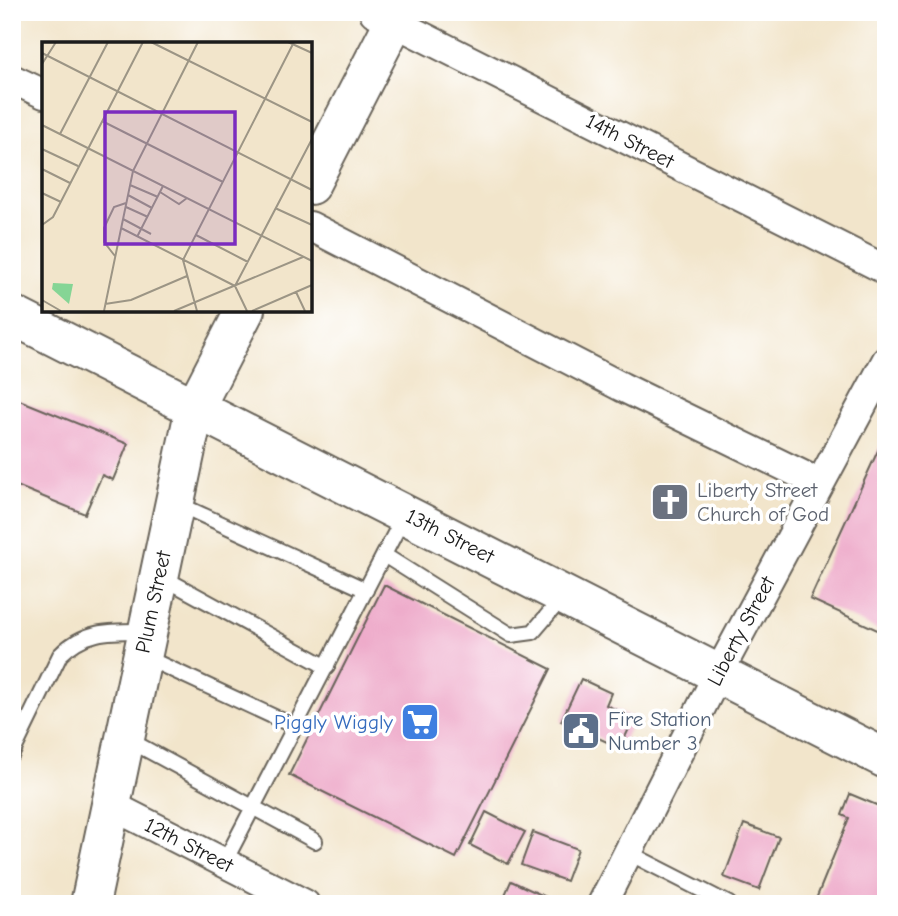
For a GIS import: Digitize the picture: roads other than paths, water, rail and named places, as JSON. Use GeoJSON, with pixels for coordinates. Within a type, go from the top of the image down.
{"type":"FeatureCollection","features":[{"type":"Feature","properties":{"kind":"street"},"geometry":{"type":"LineString","coordinates":[[312,181],[389,16]]}},
{"type":"Feature","properties":{"kind":"street","name":"14th Street"},"geometry":{"type":"LineString","coordinates":[[389,16],[886,270]]}},
{"type":"Feature","properties":{"kind":"street"},"geometry":{"type":"LineString","coordinates":[[12,79],[42,93]]}},
{"type":"Feature","properties":{"kind":"street"},"geometry":{"type":"LineString","coordinates":[[312,227],[622,387],[819,483]]}},
{"type":"Feature","properties":{"kind":"street","name":"Plum Street"},"geometry":{"type":"LineString","coordinates":[[90,904],[195,407],[245,312]]}},
{"type":"Feature","properties":{"kind":"street","name":"13th Street"},"geometry":{"type":"LineString","coordinates":[[12,315],[886,759]]}},
{"type":"Feature","properties":{"kind":"street","name":"Liberty Street"},"geometry":{"type":"LineString","coordinates":[[602,904],[719,672],[886,361]]}},
{"type":"Feature","properties":{"kind":"street","name":"12th Street"},"geometry":{"type":"LineString","coordinates":[[111,805],[305,904]]}},
{"type":"Feature","properties":{"kind":"lane"},"geometry":{"type":"LineString","coordinates":[[174,502],[366,590]]}},
{"type":"Feature","properties":{"kind":"lane"},"geometry":{"type":"LineString","coordinates":[[224,863],[405,513]]}},
{"type":"Feature","properties":{"kind":"lane"},"geometry":{"type":"LineString","coordinates":[[384,555],[511,635],[533,632],[565,594]]}},
{"type":"Feature","properties":{"kind":"lane"},"geometry":{"type":"LineString","coordinates":[[159,575],[327,667]]}},
{"type":"Feature","properties":{"kind":"lane"},"geometry":{"type":"LineString","coordinates":[[12,754],[60,655],[71,643],[104,630],[145,644],[296,726]]}},
{"type":"Feature","properties":{"kind":"lane"},"geometry":{"type":"LineString","coordinates":[[125,738],[315,841]]}},
{"type":"Feature","properties":{"kind":"lane"},"geometry":{"type":"LineString","coordinates":[[627,852],[729,904]]}},
{"type":"Feature","properties":{"kind":"place","name":"Liberty Street Church of God"},"geometry":{"type":"Point","coordinates":[670,502]}},
{"type":"Feature","properties":{"kind":"place","name":"Piggly Wiggly"},"geometry":{"type":"Point","coordinates":[420,722]}},
{"type":"Feature","properties":{"kind":"place","name":"Fire Station Number 3"},"geometry":{"type":"Point","coordinates":[581,731]}}]}
